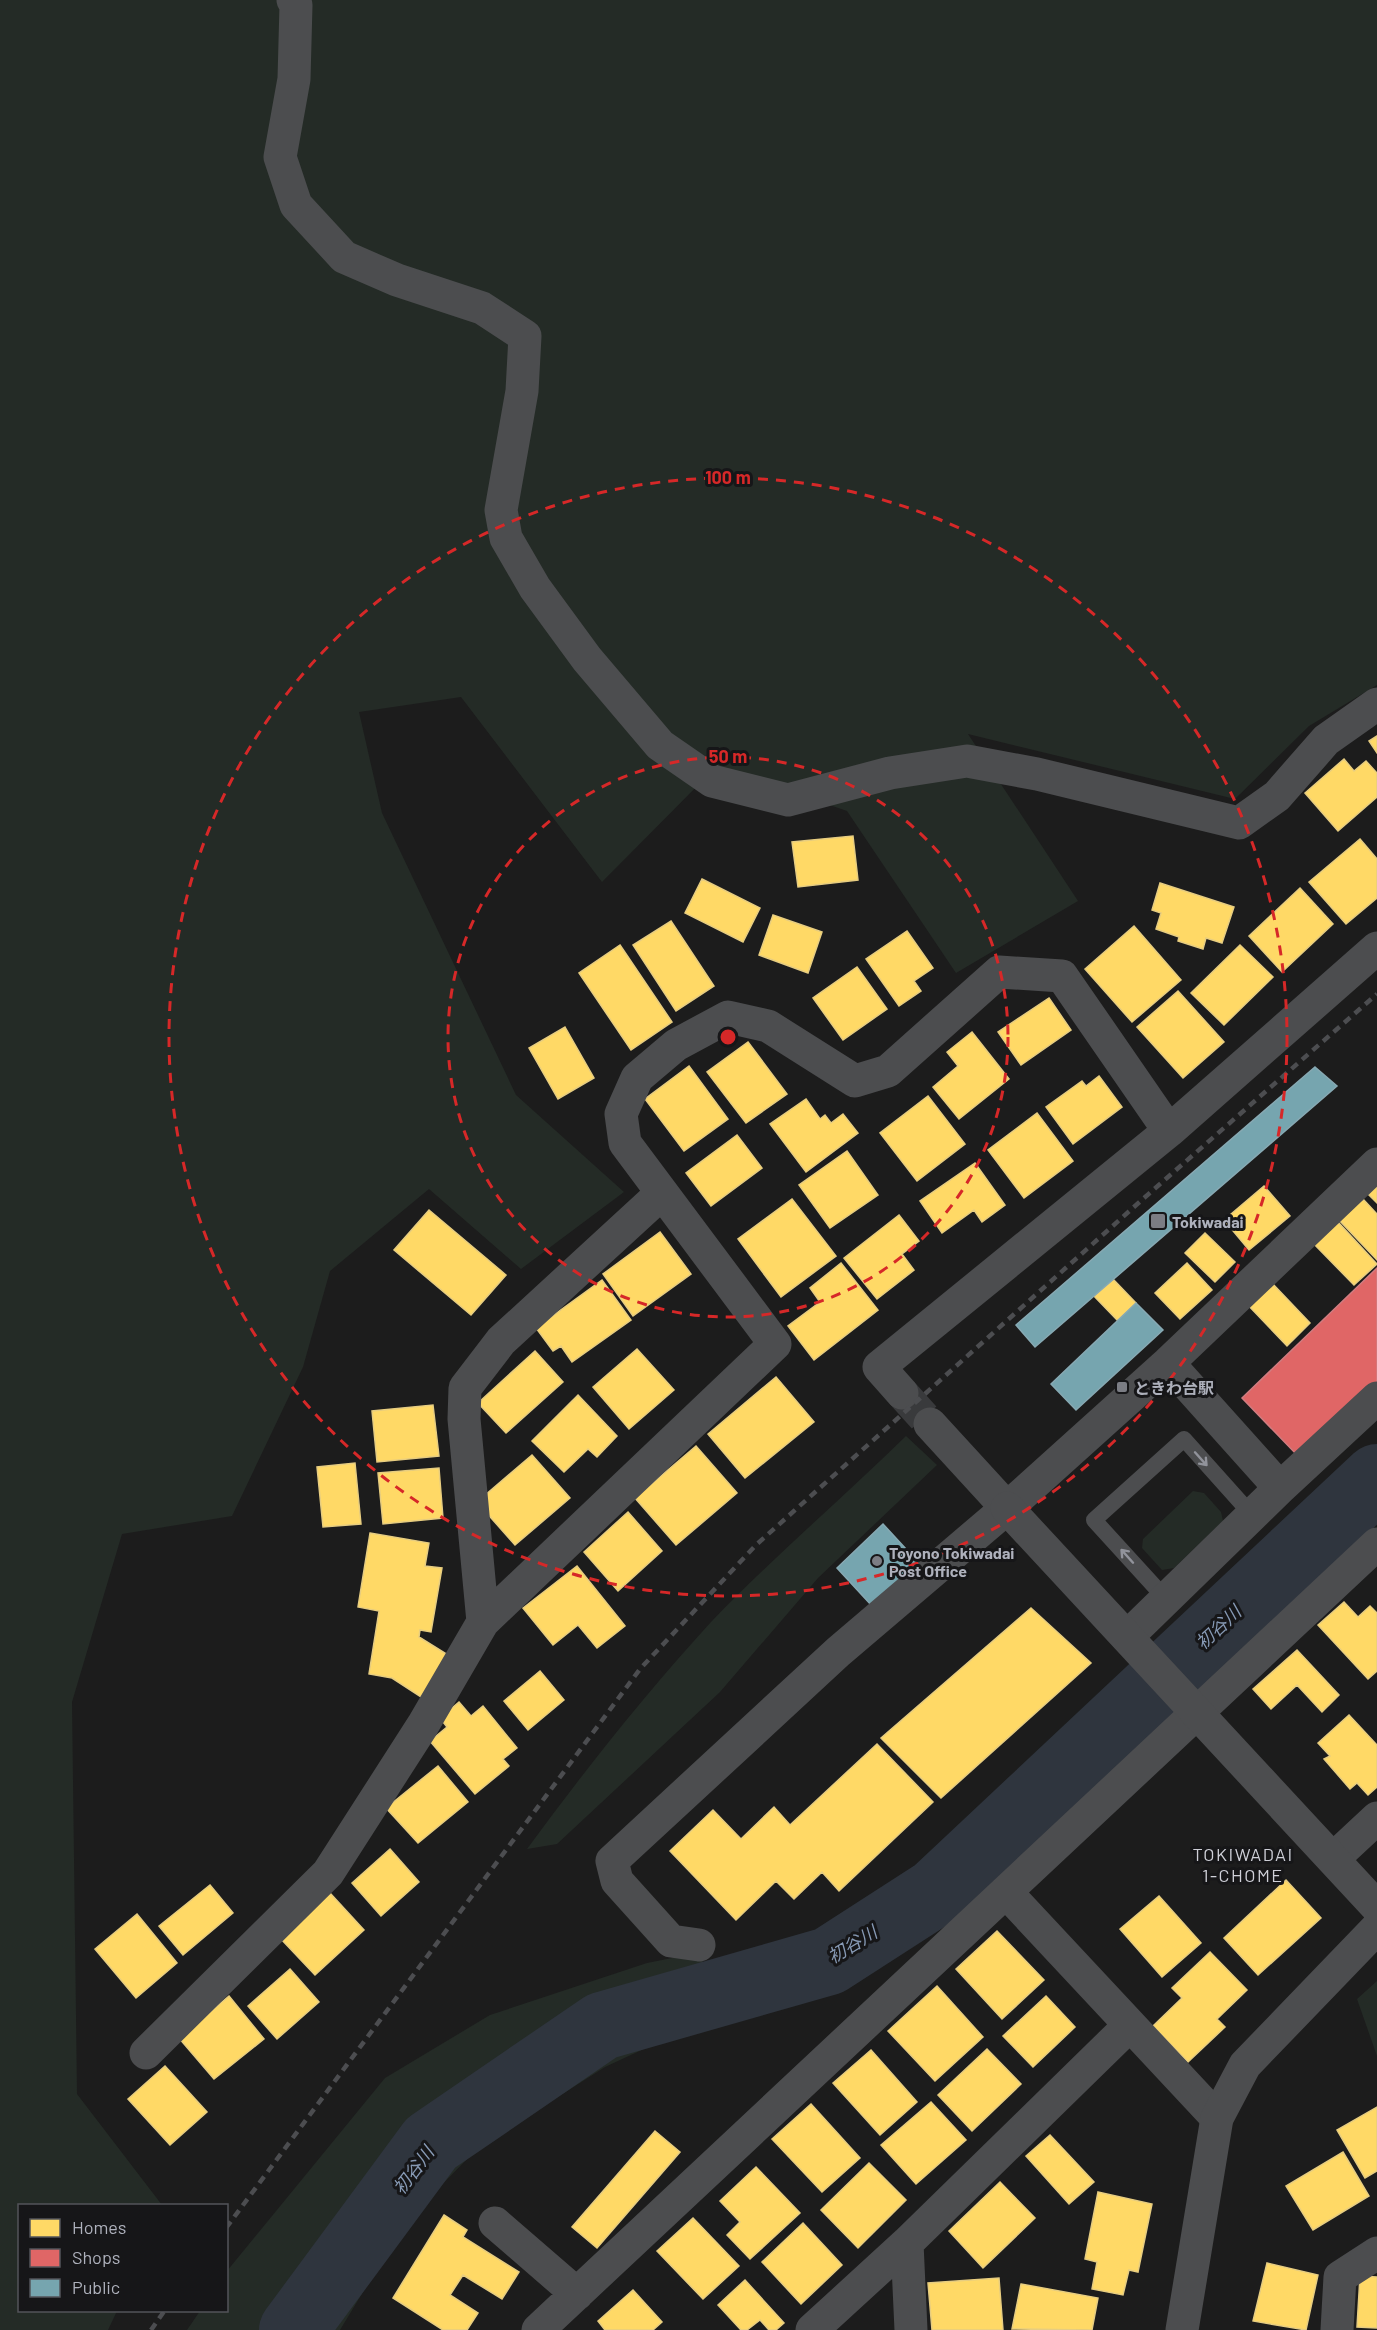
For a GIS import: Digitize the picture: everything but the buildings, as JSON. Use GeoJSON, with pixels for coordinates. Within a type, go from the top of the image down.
{"type":"FeatureCollection","features":[{"type":"Feature","properties":{"kind":"street"},"geometry":{"type":"LineString","coordinates":[[293,0],[296,5],[294,79],[280,157],[296,205],[344,257],[397,280],[482,308],[525,336],[522,391],[501,510],[506,538],[535,588],[587,659],[660,745],[712,781],[788,800],[890,773],[967,761],[1037,774],[1239,823],[1277,796],[1326,740],[1377,704]]}},
{"type":"Feature","properties":{"kind":"street"},"geometry":{"type":"LineString","coordinates":[[902,1393],[879,1367],[1169,1131],[1377,948]]}},
{"type":"Feature","properties":{"kind":"street"},"geometry":{"type":"LineString","coordinates":[[146,2054],[328,1873],[423,1725],[483,1622],[775,1344],[625,1143],[621,1114],[637,1078],[676,1045],[728,1017],[768,1026],[855,1081],[888,1071],[999,972],[1062,976],[1169,1131]]}},
{"type":"Feature","properties":{"kind":"street"},"geometry":{"type":"LineString","coordinates":[[699,1945],[671,1941],[617,1881],[612,1861],[838,1652],[1007,1508],[1168,1363],[1377,1164]]}},
{"type":"Feature","properties":{"kind":"street"},"geometry":{"type":"LineString","coordinates":[[483,1622],[464,1419],[465,1388],[501,1341],[661,1194]]}},
{"type":"Feature","properties":{"kind":"street"},"geometry":{"type":"LineString","coordinates":[[1168,1363],[1280,1488]]}},
{"type":"Feature","properties":{"kind":"street"},"geometry":{"type":"LineString","coordinates":[[1127,1637],[1280,1488],[1377,1398]]}},
{"type":"Feature","properties":{"kind":"street"},"geometry":{"type":"LineString","coordinates":[[930,1424],[1377,1907]]}},
{"type":"Feature","properties":{"kind":"street"},"geometry":{"type":"LineString","coordinates":[[540,2329],[1377,1544]]}},
{"type":"Feature","properties":{"kind":"street"},"geometry":{"type":"LineString","coordinates":[[1334,1859],[1377,1818]]}},
{"type":"Feature","properties":{"kind":"street"},"geometry":{"type":"LineString","coordinates":[[1006,1892],[1217,2118]]}},
{"type":"Feature","properties":{"kind":"street"},"geometry":{"type":"LineString","coordinates":[[1182,2330],[1217,2118],[1245,2065],[1377,1928]]}},
{"type":"Feature","properties":{"kind":"street"},"geometry":{"type":"LineString","coordinates":[[812,2330],[907,2243],[1129,2025]]}},
{"type":"Feature","properties":{"kind":"street"},"geometry":{"type":"LineString","coordinates":[[495,2223],[577,2294]]}},
{"type":"Feature","properties":{"kind":"street"},"geometry":{"type":"LineString","coordinates":[[907,2243],[911,2330]]}},
{"type":"Feature","properties":{"kind":"street"},"geometry":{"type":"LineString","coordinates":[[1337,2330],[1340,2277],[1377,2253]]}},
{"type":"Feature","properties":{"kind":"lane"},"geometry":{"type":"LineString","coordinates":[[1166,1599],[1094,1520],[1184,1439],[1252,1515]]}},
{"type":"Feature","properties":{"kind":"shaded area"},"geometry":{"type":"Polygon","coordinates":[[[0,0],[1377,0],[1377,685],[1309,726],[1235,799],[968,734],[1078,901],[956,973],[847,811],[717,766],[602,882],[461,697],[359,712],[382,813],[516,1095],[624,1192],[521,1269],[429,1189],[330,1271],[303,1367],[232,1516],[122,1534],[72,1702],[77,2094],[161,2204],[18,2204],[18,2312],[117,2312],[108,2330],[0,2330],[0,0]]]}},
{"type":"Feature","properties":{"kind":"shaded area"},"geometry":{"type":"Polygon","coordinates":[[[906,1436],[937,1465],[818,1578],[720,1692],[557,1844],[527,1849],[616,1733],[711,1622],[906,1436]]]}},
{"type":"Feature","properties":{"kind":"shaded area"},"geometry":{"type":"Polygon","coordinates":[[[1193,1491],[1204,1493],[1221,1512],[1223,1521],[1174,1568],[1162,1570],[1142,1548],[1143,1539],[1193,1491]]]}},
{"type":"Feature","properties":{"kind":"shaded area"},"geometry":{"type":"Polygon","coordinates":[[[697,1953],[741,2014],[676,2034],[605,2067],[479,2147],[406,2221],[340,2330],[187,2330],[199,2312],[228,2312],[228,2270],[385,2078],[490,2015],[647,1963],[697,1953]]]}},
{"type":"Feature","properties":{"kind":"shaded area"},"geometry":{"type":"Polygon","coordinates":[[[1377,1981],[1377,2056],[1357,1999],[1377,1981]]]}},
{"type":"Feature","properties":{"kind":"waterway","name":"初谷川"},"geometry":{"type":"LineString","coordinates":[[293,2330],[431,2143],[602,2026],[829,1961],[936,1892],[1377,1478]]}},
{"type":"Feature","properties":{"kind":"tunnel"},"geometry":{"type":"LineString","coordinates":[[902,1393],[930,1424]]}},
{"type":"Feature","properties":{"kind":"railway"},"geometry":{"type":"LineString","coordinates":[[228,2225],[640,1669],[756,1545],[1144,1198],[1377,994]]}},
{"type":"Feature","properties":{"kind":"railway"},"geometry":{"type":"LineString","coordinates":[[151,2330],[164,2312]]}},
{"type":"Feature","properties":{"kind":"place","name":"Tokiwadai"},"geometry":{"type":"Point","coordinates":[1158,1221]}},
{"type":"Feature","properties":{"kind":"place","name":"ときわ台駅"},"geometry":{"type":"Point","coordinates":[1122,1387]}},
{"type":"Feature","properties":{"kind":"place","name":"Toyono Tokiwadai Post Office"},"geometry":{"type":"Point","coordinates":[877,1561]}},
{"type":"Feature","properties":{"kind":"district","name":"TOKIWADAI 1-CHOME"},"geometry":{"type":"Point","coordinates":[1243,1864]}}]}
